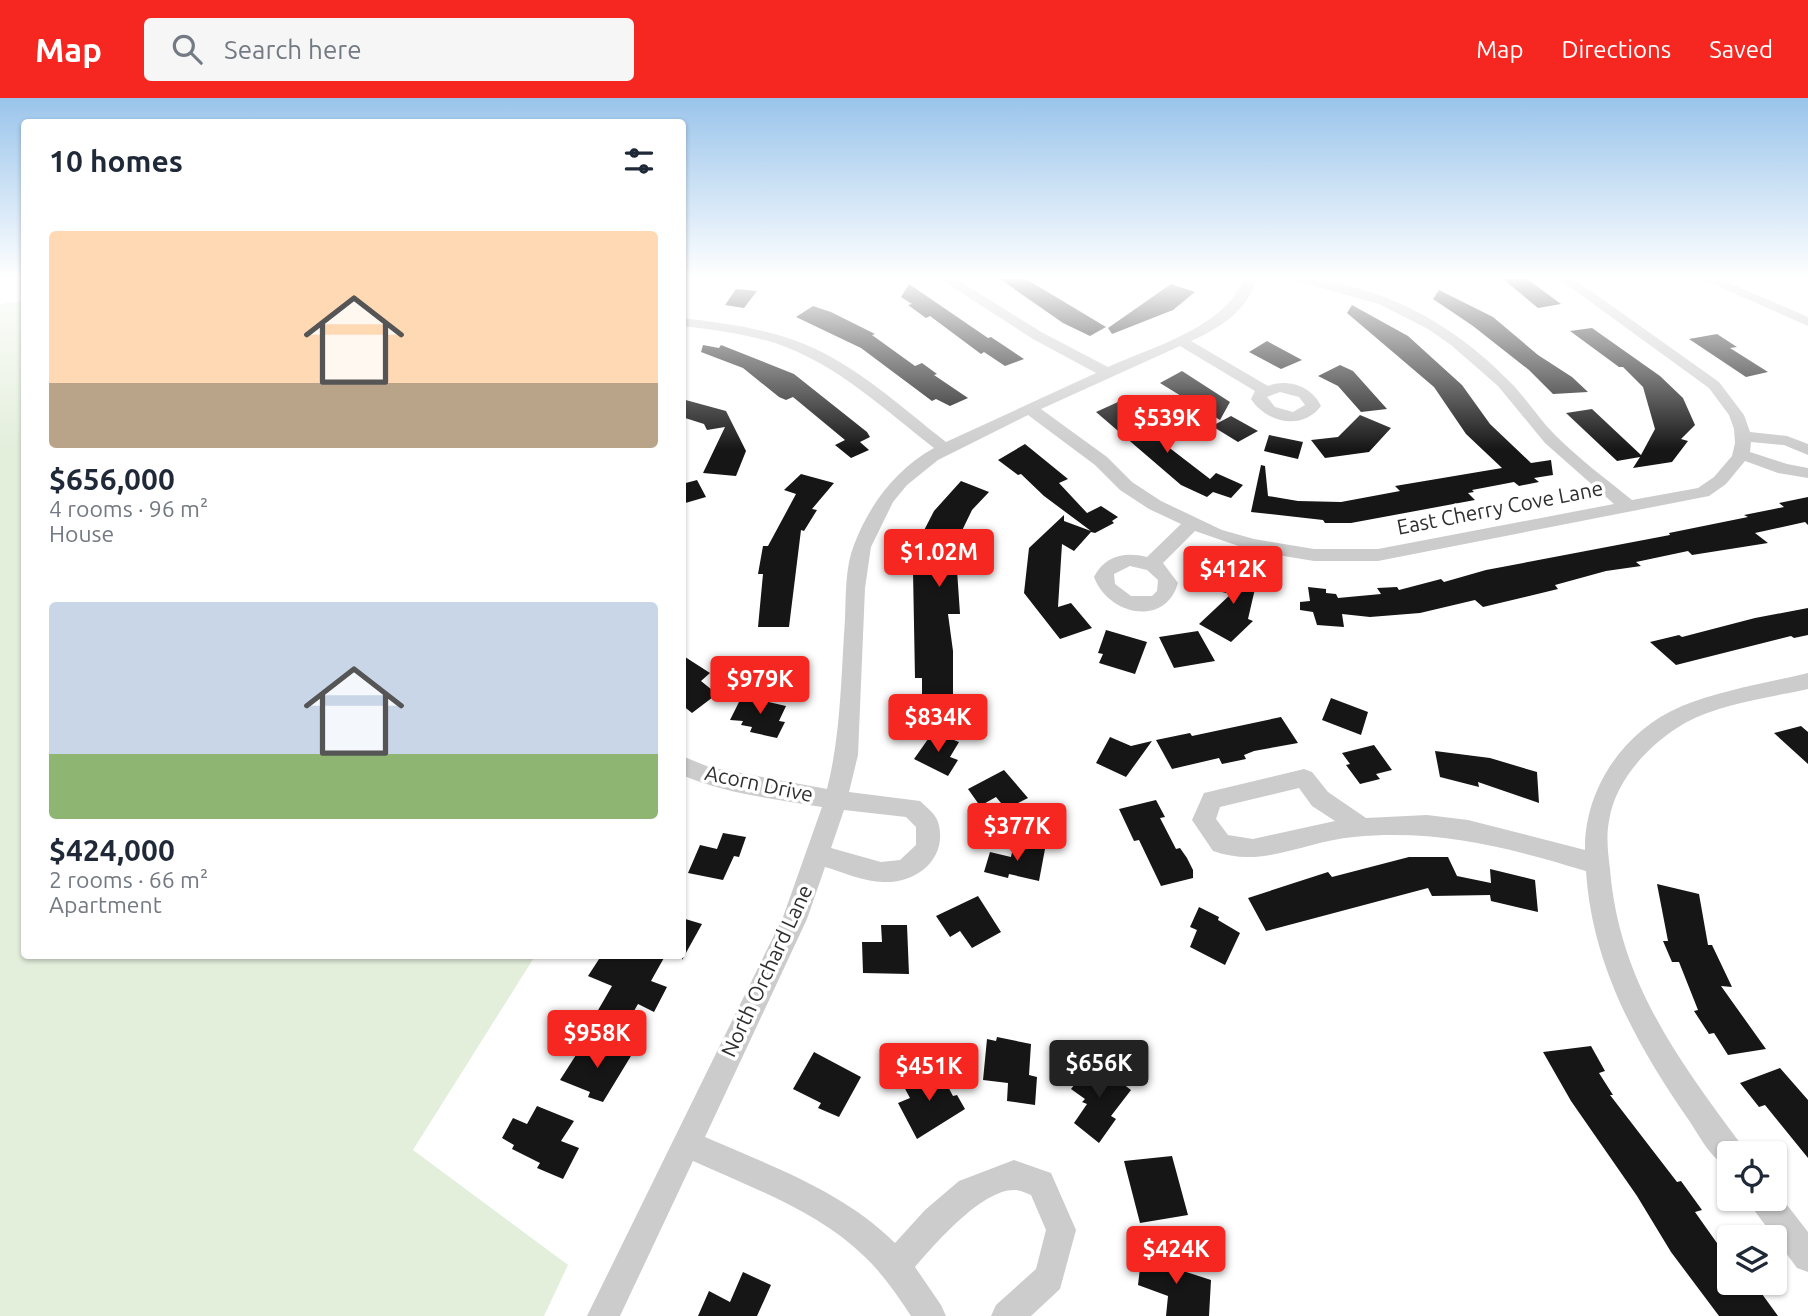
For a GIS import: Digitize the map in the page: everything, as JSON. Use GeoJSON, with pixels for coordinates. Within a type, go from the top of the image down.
{"type":"FeatureCollection","features":[{"type":"Feature","properties":{"kind":"street"},"geometry":{"type":"LineString","coordinates":[[763,336],[814,354],[841,369],[945,449]]}},
{"type":"Feature","properties":{"kind":"street"},"geometry":{"type":"LineString","coordinates":[[1038,336],[1108,373]]}},
{"type":"Feature","properties":{"kind":"street","name":"North Orchard Lane"},"geometry":{"type":"LineString","coordinates":[[603,1316],[795,919],[818,855],[848,755],[856,588],[862,547],[885,500],[901,481],[945,449],[1190,336]]}},
{"type":"Feature","properties":{"kind":"street"},"geometry":{"type":"LineString","coordinates":[[1446,336],[1503,383],[1549,439],[1629,507]]}},
{"type":"Feature","properties":{"kind":"street"},"geometry":{"type":"LineString","coordinates":[[1645,336],[1714,385],[1734,409],[1745,436],[1743,455],[1784,469],[1808,473]]}},
{"type":"Feature","properties":{"kind":"street"},"geometry":{"type":"LineString","coordinates":[[1180,340],[1264,390]]}},
{"type":"Feature","properties":{"kind":"street","name":"East Cherry Cove Lane"},"geometry":{"type":"LineString","coordinates":[[1030,408],[1101,461],[1126,486],[1155,505],[1216,534],[1285,552],[1348,557],[1378,555],[1703,492],[1735,468],[1743,455]]}},
{"type":"Feature","properties":{"kind":"street"},"geometry":{"type":"LineString","coordinates":[[1745,436],[1787,441],[1808,450]]}},
{"type":"Feature","properties":{"kind":"street"},"geometry":{"type":"LineString","coordinates":[[1151,564],[1193,523]]}},
{"type":"Feature","properties":{"kind":"street"},"geometry":{"type":"LineString","coordinates":[[1721,1141],[1684,1091],[1647,1033],[1620,975],[1599,901],[1597,821],[1604,795],[1632,752],[1676,718],[1700,708],[1753,695],[1803,687]]}},
{"type":"Feature","properties":{"kind":"street","name":"Acorn Drive"},"geometry":{"type":"LineString","coordinates":[[686,767],[705,775],[754,786],[836,800],[912,808],[927,823],[928,849],[906,870],[881,872],[818,855]]}},
{"type":"Feature","properties":{"kind":"street"},"geometry":{"type":"LineString","coordinates":[[1360,826],[1320,799],[1304,778],[1212,800],[1204,820],[1221,844],[1253,849],[1360,826],[1413,825],[1475,831],[1597,864]]}},
{"type":"Feature","properties":{"kind":"street"},"geometry":{"type":"LineString","coordinates":[[687,1143],[820,1205],[867,1237],[895,1266],[930,1316]]}},
{"type":"Feature","properties":{"kind":"street"},"geometry":{"type":"LineString","coordinates":[[895,1266],[936,1221],[970,1192],[1014,1175],[1041,1182],[1061,1230],[1049,1278],[1007,1316]]}},
{"type":"Feature","properties":{"kind":"street"},"geometry":{"type":"LineString","coordinates":[[1774,1211],[1808,1257]]}},
{"type":"Feature","properties":{"kind":"green space"},"geometry":{"type":"Polygon","coordinates":[[[0,336],[21,336],[21,959],[533,959],[413,1150],[568,1265],[544,1316],[0,1316],[0,336]]]}},
{"type":"Feature","properties":{"kind":"building"},"geometry":{"type":"Polygon","coordinates":[[[836,336],[873,336],[915,366],[922,363],[937,374],[934,375],[968,398],[950,406],[936,399],[932,401],[861,348],[836,336]]]}},
{"type":"Feature","properties":{"kind":"building"},"geometry":{"type":"Polygon","coordinates":[[[957,336],[991,337],[1024,359],[1005,366],[984,352],[981,354],[957,336]]]}},
{"type":"Feature","properties":{"kind":"building"},"geometry":{"type":"Polygon","coordinates":[[[1374,336],[1408,336],[1462,385],[1490,424],[1531,463],[1551,460],[1553,475],[1534,478],[1539,482],[1519,486],[1514,482],[1472,490],[1474,492],[1468,493],[1475,500],[1351,523],[1325,523],[1323,520],[1251,512],[1261,465],[1265,466],[1268,496],[1298,501],[1341,502],[1400,491],[1395,486],[1502,468],[1466,434],[1434,387],[1374,336]]]}},
{"type":"Feature","properties":{"kind":"building"},"geometry":{"type":"Polygon","coordinates":[[[1486,336],[1515,336],[1588,392],[1553,394],[1529,370],[1486,336]]]}},
{"type":"Feature","properties":{"kind":"building"},"geometry":{"type":"Polygon","coordinates":[[[1577,336],[1603,336],[1660,376],[1683,398],[1695,425],[1681,439],[1688,441],[1672,462],[1633,468],[1640,457],[1617,461],[1566,413],[1592,409],[1641,455],[1655,429],[1643,387],[1623,367],[1619,367],[1577,336]]]}},
{"type":"Feature","properties":{"kind":"building"},"geometry":{"type":"Polygon","coordinates":[[[1720,336],[1737,347],[1730,348],[1768,372],[1746,377],[1689,339],[1720,336]]]}},
{"type":"Feature","properties":{"kind":"building"},"geometry":{"type":"Polygon","coordinates":[[[1267,341],[1302,360],[1281,369],[1249,352],[1267,341]]]}},
{"type":"Feature","properties":{"kind":"building"},"geometry":{"type":"Polygon","coordinates":[[[703,345],[719,348],[721,345],[794,374],[867,432],[870,437],[860,442],[869,450],[851,458],[835,445],[845,440],[793,397],[786,400],[779,397],[743,368],[701,352],[703,345]]]}},
{"type":"Feature","properties":{"kind":"building"},"geometry":{"type":"Polygon","coordinates":[[[1340,365],[1353,371],[1387,409],[1361,412],[1338,386],[1318,376],[1340,365]]]}},
{"type":"Feature","properties":{"kind":"building"},"geometry":{"type":"Polygon","coordinates":[[[1182,371],[1230,402],[1220,420],[1160,383],[1182,371]]]}},
{"type":"Feature","properties":{"kind":"building"},"geometry":{"type":"Polygon","coordinates":[[[686,400],[726,411],[746,451],[736,476],[703,473],[725,427],[707,430],[704,424],[686,418],[686,400]]]}},
{"type":"Feature","properties":{"kind":"building"},"geometry":{"type":"Polygon","coordinates":[[[1118,402],[1134,413],[1128,416],[1210,479],[1216,473],[1243,485],[1231,498],[1213,492],[1207,497],[1181,485],[1096,412],[1118,402]]]}},
{"type":"Feature","properties":{"kind":"building"},"geometry":{"type":"Polygon","coordinates":[[[1360,415],[1391,428],[1369,452],[1325,458],[1311,440],[1338,437],[1360,415]]]}},
{"type":"Feature","properties":{"kind":"building"},"geometry":{"type":"Polygon","coordinates":[[[1231,416],[1258,431],[1238,442],[1212,426],[1231,416]]]}},
{"type":"Feature","properties":{"kind":"building"},"geometry":{"type":"Polygon","coordinates":[[[1269,435],[1303,442],[1298,459],[1264,451],[1269,435]]]}},
{"type":"Feature","properties":{"kind":"building"},"geometry":{"type":"Polygon","coordinates":[[[1025,444],[1068,479],[1059,483],[1087,513],[1101,506],[1118,517],[1112,521],[1114,523],[1095,533],[1091,532],[1074,551],[1062,544],[1058,607],[1071,603],[1092,628],[1060,639],[1024,593],[1029,548],[1064,515],[1064,521],[1091,531],[1044,496],[1021,474],[1018,475],[998,460],[1025,444]]]}},
{"type":"Feature","properties":{"kind":"building"},"geometry":{"type":"Polygon","coordinates":[[[801,474],[834,483],[812,509],[817,510],[804,531],[801,530],[789,627],[758,627],[763,574],[758,574],[763,546],[768,546],[796,494],[784,490],[801,474]]]}},
{"type":"Feature","properties":{"kind":"building"},"geometry":{"type":"Polygon","coordinates":[[[697,480],[706,497],[686,503],[686,483],[697,480]]]}},
{"type":"Feature","properties":{"kind":"building"},"geometry":{"type":"Polygon","coordinates":[[[961,481],[989,492],[972,510],[956,543],[951,569],[957,570],[960,614],[948,614],[953,651],[953,695],[922,695],[922,678],[915,678],[913,571],[918,542],[934,511],[961,481]]]}},
{"type":"Feature","properties":{"kind":"building"},"geometry":{"type":"Polygon","coordinates":[[[1808,497],[1808,525],[1805,522],[1755,533],[1768,543],[1692,555],[1688,551],[1636,562],[1641,566],[1606,571],[1555,585],[1558,589],[1483,607],[1475,600],[1420,613],[1370,617],[1342,614],[1344,627],[1317,625],[1313,612],[1300,610],[1300,602],[1310,601],[1308,587],[1326,589],[1326,593],[1336,594],[1338,598],[1381,594],[1377,588],[1397,587],[1399,590],[1441,579],[1444,582],[1486,570],[1670,535],[1669,533],[1748,517],[1744,515],[1784,507],[1779,503],[1808,497]]]}},
{"type":"Feature","properties":{"kind":"building"},"geometry":{"type":"Polygon","coordinates":[[[1260,567],[1248,619],[1253,621],[1231,642],[1199,624],[1231,594],[1222,592],[1225,574],[1231,576],[1233,569],[1252,574],[1260,567]]]}},
{"type":"Feature","properties":{"kind":"building"},"geometry":{"type":"Polygon","coordinates":[[[1808,608],[1808,635],[1794,638],[1791,636],[1676,665],[1650,642],[1679,635],[1682,637],[1755,618],[1808,608]]]}},
{"type":"Feature","properties":{"kind":"building"},"geometry":{"type":"Polygon","coordinates":[[[1106,630],[1147,642],[1135,674],[1099,663],[1103,654],[1098,653],[1106,630]]]}},
{"type":"Feature","properties":{"kind":"building"},"geometry":{"type":"Polygon","coordinates":[[[1198,631],[1215,661],[1174,668],[1159,637],[1198,631]]]}},
{"type":"Feature","properties":{"kind":"building"},"geometry":{"type":"Polygon","coordinates":[[[686,658],[710,673],[701,681],[717,694],[692,713],[686,708],[686,658]]]}},
{"type":"Feature","properties":{"kind":"building"},"geometry":{"type":"Polygon","coordinates":[[[742,696],[786,706],[779,721],[785,722],[777,738],[750,732],[752,727],[741,725],[743,721],[730,720],[742,696]]]}},
{"type":"Feature","properties":{"kind":"building"},"geometry":{"type":"Polygon","coordinates":[[[1331,698],[1368,712],[1361,735],[1322,720],[1331,698]]]}},
{"type":"Feature","properties":{"kind":"building"},"geometry":{"type":"Polygon","coordinates":[[[1281,717],[1298,743],[1254,751],[1244,755],[1246,759],[1222,764],[1219,758],[1172,769],[1156,740],[1190,733],[1192,736],[1281,717]]]}},
{"type":"Feature","properties":{"kind":"building"},"geometry":{"type":"Polygon","coordinates":[[[1801,726],[1808,732],[1808,764],[1774,733],[1801,726]]]}},
{"type":"Feature","properties":{"kind":"building"},"geometry":{"type":"Polygon","coordinates":[[[933,732],[959,742],[950,757],[958,760],[948,776],[914,759],[933,732]]]}},
{"type":"Feature","properties":{"kind":"building"},"geometry":{"type":"Polygon","coordinates":[[[1110,737],[1131,746],[1152,741],[1126,777],[1096,763],[1110,737]]]}},
{"type":"Feature","properties":{"kind":"building"},"geometry":{"type":"Polygon","coordinates":[[[1374,745],[1392,770],[1376,774],[1380,779],[1360,784],[1346,765],[1350,764],[1342,753],[1374,745]]]}},
{"type":"Feature","properties":{"kind":"building"},"geometry":{"type":"Polygon","coordinates":[[[1435,751],[1490,758],[1537,772],[1539,803],[1478,782],[1479,787],[1440,777],[1435,751]]]}},
{"type":"Feature","properties":{"kind":"building"},"geometry":{"type":"Polygon","coordinates":[[[1004,770],[1028,798],[1006,809],[996,797],[980,806],[968,789],[1004,770]]]}},
{"type":"Feature","properties":{"kind":"building"},"geometry":{"type":"Polygon","coordinates":[[[1156,800],[1165,817],[1160,818],[1176,849],[1180,848],[1187,858],[1193,870],[1193,878],[1161,886],[1139,840],[1134,841],[1119,809],[1156,800]]]}},
{"type":"Feature","properties":{"kind":"building"},"geometry":{"type":"Polygon","coordinates":[[[723,833],[746,837],[739,857],[734,856],[723,880],[688,873],[700,845],[717,849],[723,833]]]}},
{"type":"Feature","properties":{"kind":"building"},"geometry":{"type":"Polygon","coordinates":[[[1014,843],[1045,849],[1039,881],[984,872],[990,852],[1011,857],[1014,843]]]}},
{"type":"Feature","properties":{"kind":"building"},"geometry":{"type":"Polygon","coordinates":[[[1409,857],[1448,857],[1457,876],[1491,883],[1490,869],[1535,880],[1538,912],[1491,901],[1490,895],[1432,896],[1428,888],[1266,931],[1248,898],[1328,872],[1332,877],[1409,857]]]}},
{"type":"Feature","properties":{"kind":"building"},"geometry":{"type":"Polygon","coordinates":[[[1657,884],[1699,894],[1708,945],[1712,945],[1732,987],[1721,986],[1766,1049],[1728,1055],[1714,1033],[1709,1034],[1694,1011],[1698,1010],[1679,962],[1672,962],[1663,941],[1668,941],[1657,884]]]}},
{"type":"Feature","properties":{"kind":"building"},"geometry":{"type":"Polygon","coordinates":[[[978,896],[1001,932],[972,948],[960,931],[950,937],[936,916],[978,896]]]}},
{"type":"Feature","properties":{"kind":"building"},"geometry":{"type":"Polygon","coordinates":[[[1199,907],[1219,917],[1218,920],[1240,933],[1225,965],[1190,947],[1197,930],[1190,927],[1199,907]]]}},
{"type":"Feature","properties":{"kind":"building"},"geometry":{"type":"Polygon","coordinates":[[[686,919],[702,924],[686,953],[686,919]]]}},
{"type":"Feature","properties":{"kind":"building"},"geometry":{"type":"Polygon","coordinates":[[[881,925],[907,925],[909,974],[863,973],[862,942],[882,942],[881,925]]]}},
{"type":"Feature","properties":{"kind":"building"},"geometry":{"type":"Polygon","coordinates":[[[599,959],[663,959],[651,981],[667,987],[654,1012],[638,1004],[627,1023],[597,1012],[612,986],[588,976],[599,959]]]}},
{"type":"Feature","properties":{"kind":"building"},"geometry":{"type":"Polygon","coordinates":[[[997,1037],[1031,1044],[1029,1075],[1037,1077],[1035,1105],[1007,1101],[1008,1083],[983,1080],[987,1039],[996,1041],[997,1037]]]}},
{"type":"Feature","properties":{"kind":"building"},"geometry":{"type":"Polygon","coordinates":[[[609,1043],[634,1051],[603,1102],[588,1097],[590,1092],[560,1080],[583,1044],[604,1053],[609,1043]]]}},
{"type":"Feature","properties":{"kind":"building"},"geometry":{"type":"Polygon","coordinates":[[[1591,1046],[1605,1071],[1599,1073],[1613,1095],[1610,1095],[1702,1210],[1695,1212],[1717,1243],[1717,1295],[1763,1295],[1778,1316],[1719,1316],[1671,1252],[1637,1196],[1571,1101],[1543,1052],[1591,1046]]]}},
{"type":"Feature","properties":{"kind":"building"},"geometry":{"type":"Polygon","coordinates":[[[814,1052],[861,1077],[839,1117],[818,1108],[821,1103],[793,1089],[814,1052]]]}},
{"type":"Feature","properties":{"kind":"building"},"geometry":{"type":"Polygon","coordinates":[[[1093,1061],[1131,1090],[1111,1116],[1116,1119],[1099,1143],[1074,1123],[1087,1104],[1082,1102],[1085,1099],[1071,1089],[1093,1061]]]}},
{"type":"Feature","properties":{"kind":"building"},"geometry":{"type":"Polygon","coordinates":[[[937,1066],[953,1096],[957,1095],[965,1109],[917,1139],[898,1103],[910,1098],[903,1085],[937,1066]]]}},
{"type":"Feature","properties":{"kind":"building"},"geometry":{"type":"Polygon","coordinates":[[[1780,1068],[1808,1100],[1808,1158],[1765,1105],[1759,1107],[1740,1083],[1780,1068]]]}},
{"type":"Feature","properties":{"kind":"building"},"geometry":{"type":"Polygon","coordinates":[[[537,1106],[574,1121],[561,1141],[579,1148],[563,1179],[537,1168],[540,1163],[512,1149],[514,1145],[502,1138],[513,1118],[527,1124],[537,1106]]]}},
{"type":"Feature","properties":{"kind":"building"},"geometry":{"type":"Polygon","coordinates":[[[1172,1156],[1188,1215],[1140,1223],[1124,1161],[1172,1156]]]}},
{"type":"Feature","properties":{"kind":"building"},"geometry":{"type":"Polygon","coordinates":[[[1142,1251],[1175,1260],[1174,1268],[1211,1280],[1209,1316],[1166,1316],[1168,1296],[1138,1285],[1142,1251]]]}},
{"type":"Feature","properties":{"kind":"building"},"geometry":{"type":"Polygon","coordinates":[[[743,1272],[771,1285],[757,1316],[698,1316],[709,1291],[730,1302],[743,1272]]]}}]}
